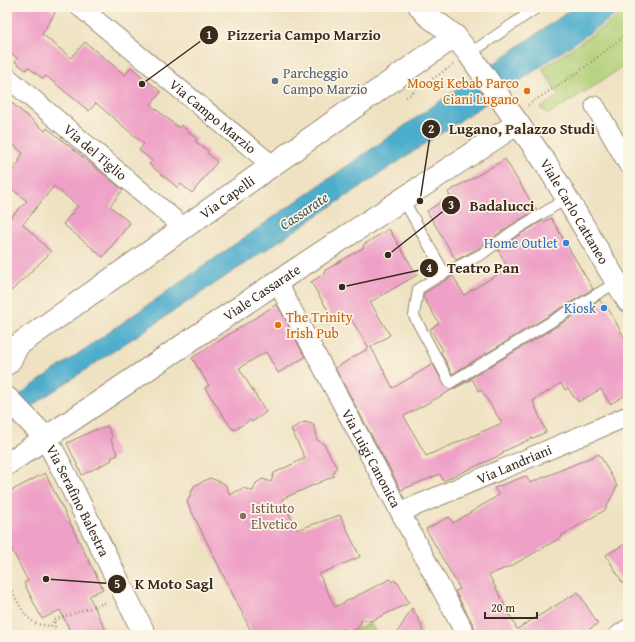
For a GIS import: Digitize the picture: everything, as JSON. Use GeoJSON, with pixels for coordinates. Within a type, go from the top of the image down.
{"type":"FeatureCollection","features":[{"type":"Feature","properties":{"kind":"main road"},"geometry":{"type":"LineString","coordinates":[[420,7],[426,15],[455,36]]}},
{"type":"Feature","properties":{"kind":"main road"},"geometry":{"type":"LineString","coordinates":[[443,7],[455,36]]}},
{"type":"Feature","properties":{"kind":"main road","name":"Via Capelli"},"geometry":{"type":"LineString","coordinates":[[7,364],[10,362],[17,346],[455,36]]}},
{"type":"Feature","properties":{"kind":"main road","name":"Viale Carlo Cattaneo"},"geometry":{"type":"LineString","coordinates":[[455,36],[473,59],[543,159],[566,199],[622,279],[628,301]]}},
{"type":"Feature","properties":{"kind":"main road","name":"Viale Cassarate"},"geometry":{"type":"LineString","coordinates":[[7,464],[39,432],[276,282],[403,199],[511,113]]}},
{"type":"Feature","properties":{"kind":"main road","name":"Via Serafino Balestra"},"geometry":{"type":"LineString","coordinates":[[7,398],[39,432],[63,470],[145,635]]}},
{"type":"Feature","properties":{"kind":"street","name":"Via Campo Marzio"},"geometry":{"type":"LineString","coordinates":[[80,7],[272,165]]}},
{"type":"Feature","properties":{"kind":"street","name":"Via del Tiglio"},"geometry":{"type":"LineString","coordinates":[[7,77],[184,227]]}},
{"type":"Feature","properties":{"kind":"street"},"geometry":{"type":"LineString","coordinates":[[595,106],[628,164]]}},
{"type":"Feature","properties":{"kind":"street","name":"Via Luigi Canonica"},"geometry":{"type":"LineString","coordinates":[[276,282],[466,635]]}},
{"type":"Feature","properties":{"kind":"street","name":"Via Landriani"},"geometry":{"type":"LineString","coordinates":[[401,512],[628,416]]}},
{"type":"Feature","properties":{"kind":"street"},"geometry":{"type":"LineString","coordinates":[[619,635],[628,629]]}},
{"type":"Feature","properties":{"kind":"lane"},"geometry":{"type":"LineString","coordinates":[[473,59],[538,7]]}},
{"type":"Feature","properties":{"kind":"lane"},"geometry":{"type":"LineString","coordinates":[[403,199],[442,269],[437,277]]}},
{"type":"Feature","properties":{"kind":"lane"},"geometry":{"type":"LineString","coordinates":[[566,199],[512,232],[482,254],[437,277],[418,289],[414,316],[450,383],[622,279]]}},
{"type":"Feature","properties":{"kind":"path"},"geometry":{"type":"LineString","coordinates":[[511,113],[580,71],[628,33]]}},
{"type":"Feature","properties":{"kind":"path"},"geometry":{"type":"LineString","coordinates":[[7,585],[11,589],[21,609],[35,623],[51,626],[54,620],[106,603],[124,593]]}},
{"type":"Feature","properties":{"kind":"path"},"geometry":{"type":"LineString","coordinates":[[54,620],[56,635]]}},
{"type":"Feature","properties":{"kind":"green space"},"geometry":{"type":"Polygon","coordinates":[[[628,10],[628,64],[549,114],[540,108],[559,95],[542,69],[628,10]]]}},
{"type":"Feature","properties":{"kind":"green space"},"geometry":{"type":"Polygon","coordinates":[[[370,623],[377,635],[346,635],[370,623]]]}},
{"type":"Feature","properties":{"kind":"water","name":"Cassarate"},"geometry":{"type":"Polygon","coordinates":[[[575,7],[627,7],[518,82],[40,400],[7,427],[7,405],[29,388],[575,7]]]}},
{"type":"Feature","properties":{"kind":"building"},"geometry":{"type":"Polygon","coordinates":[[[7,7],[48,7],[55,13],[42,34],[71,58],[85,42],[125,75],[131,67],[161,92],[151,105],[179,128],[181,125],[197,139],[195,141],[208,151],[207,153],[217,162],[192,193],[181,184],[178,188],[149,164],[152,161],[139,150],[144,144],[96,103],[89,111],[46,76],[43,79],[28,67],[26,70],[15,62],[18,59],[7,50],[7,7]]]}},
{"type":"Feature","properties":{"kind":"building"},"geometry":{"type":"Polygon","coordinates":[[[7,99],[45,131],[47,128],[123,190],[110,206],[130,223],[103,257],[63,224],[78,206],[54,186],[23,224],[51,252],[7,295],[7,221],[27,201],[7,185],[7,177],[20,161],[19,160],[23,153],[7,140],[7,99]]]}},
{"type":"Feature","properties":{"kind":"building"},"geometry":{"type":"Polygon","coordinates":[[[505,159],[536,210],[509,226],[479,248],[456,260],[427,211],[450,196],[448,192],[505,159]]]}},
{"type":"Feature","properties":{"kind":"building"},"geometry":{"type":"Polygon","coordinates":[[[551,218],[593,289],[452,374],[441,352],[443,350],[430,329],[439,323],[423,297],[424,293],[453,276],[464,295],[508,268],[498,250],[542,221],[543,222],[551,218]]]}},
{"type":"Feature","properties":{"kind":"building"},"geometry":{"type":"Polygon","coordinates":[[[389,229],[417,275],[370,302],[390,335],[371,347],[393,388],[433,364],[445,386],[453,389],[600,300],[603,305],[605,303],[628,344],[628,394],[610,404],[601,389],[578,402],[568,388],[565,390],[561,383],[533,401],[546,432],[502,452],[503,454],[443,481],[440,474],[401,490],[335,368],[369,348],[348,314],[335,322],[311,282],[325,273],[324,271],[364,247],[363,245],[389,229]],[[472,379],[404,416],[426,456],[502,423],[481,390],[479,391],[472,379]]]}},
{"type":"Feature","properties":{"kind":"building"},"geometry":{"type":"Polygon","coordinates":[[[277,304],[305,357],[278,373],[266,352],[239,368],[266,412],[252,422],[250,420],[234,430],[205,388],[209,386],[192,358],[277,304]]]}},
{"type":"Feature","properties":{"kind":"building","name":"Istituto Elvetico"},"geometry":{"type":"Polygon","coordinates":[[[304,422],[313,424],[316,431],[317,440],[324,444],[337,468],[334,470],[334,476],[282,499],[297,530],[340,515],[360,557],[319,574],[335,607],[390,579],[392,582],[395,580],[396,583],[398,582],[409,603],[371,621],[362,619],[358,628],[351,631],[343,628],[341,635],[253,635],[187,502],[194,486],[210,478],[225,484],[230,495],[243,488],[253,491],[256,483],[263,479],[271,482],[274,473],[305,458],[291,429],[304,422]]]}},
{"type":"Feature","properties":{"kind":"building"},"geometry":{"type":"Polygon","coordinates":[[[107,426],[112,436],[111,440],[118,455],[111,458],[112,460],[82,475],[67,443],[107,426]]]}},
{"type":"Feature","properties":{"kind":"building"},"geometry":{"type":"Polygon","coordinates":[[[599,454],[617,486],[605,510],[513,565],[489,575],[517,629],[578,592],[598,624],[579,635],[477,635],[476,630],[455,591],[460,589],[426,529],[449,517],[453,523],[499,495],[494,488],[526,476],[530,483],[599,454]]]}},
{"type":"Feature","properties":{"kind":"building"},"geometry":{"type":"Polygon","coordinates":[[[45,473],[103,589],[89,596],[108,635],[72,635],[60,610],[42,619],[24,583],[28,581],[7,540],[7,493],[45,473]]]}},
{"type":"Feature","properties":{"kind":"building"},"geometry":{"type":"Polygon","coordinates":[[[628,542],[628,592],[606,555],[628,542]]]}},
{"type":"Feature","properties":{"kind":"building"},"geometry":{"type":"Polygon","coordinates":[[[412,608],[421,624],[423,635],[396,635],[412,608]]]}},
{"type":"Feature","properties":{"kind":"place","name":"Parcheggio Campo Marzio"},"geometry":{"type":"Point","coordinates":[275,81]}},
{"type":"Feature","properties":{"kind":"place","name":"Pizzeria Campo Marzio"},"geometry":{"type":"Point","coordinates":[142,84]}},
{"type":"Feature","properties":{"kind":"place","name":"Moogi Kebab Parco Ciani Lugano"},"geometry":{"type":"Point","coordinates":[527,91]}},
{"type":"Feature","properties":{"kind":"place","name":"Lugano, Palazzo Studi"},"geometry":{"type":"Point","coordinates":[420,201]}},
{"type":"Feature","properties":{"kind":"place","name":"Home Outlet"},"geometry":{"type":"Point","coordinates":[566,243]}},
{"type":"Feature","properties":{"kind":"place","name":"Badalucci"},"geometry":{"type":"Point","coordinates":[388,255]}},
{"type":"Feature","properties":{"kind":"place","name":"Teatro Pan"},"geometry":{"type":"Point","coordinates":[342,287]}},
{"type":"Feature","properties":{"kind":"place","name":"Kiosk"},"geometry":{"type":"Point","coordinates":[604,308]}},
{"type":"Feature","properties":{"kind":"place","name":"The Trinity Irish Pub"},"geometry":{"type":"Point","coordinates":[278,325]}},
{"type":"Feature","properties":{"kind":"place","name":"Istituto Elvetico"},"geometry":{"type":"Point","coordinates":[243,516]}},
{"type":"Feature","properties":{"kind":"place","name":"K Moto Sagl"},"geometry":{"type":"Point","coordinates":[46,579]}}]}
